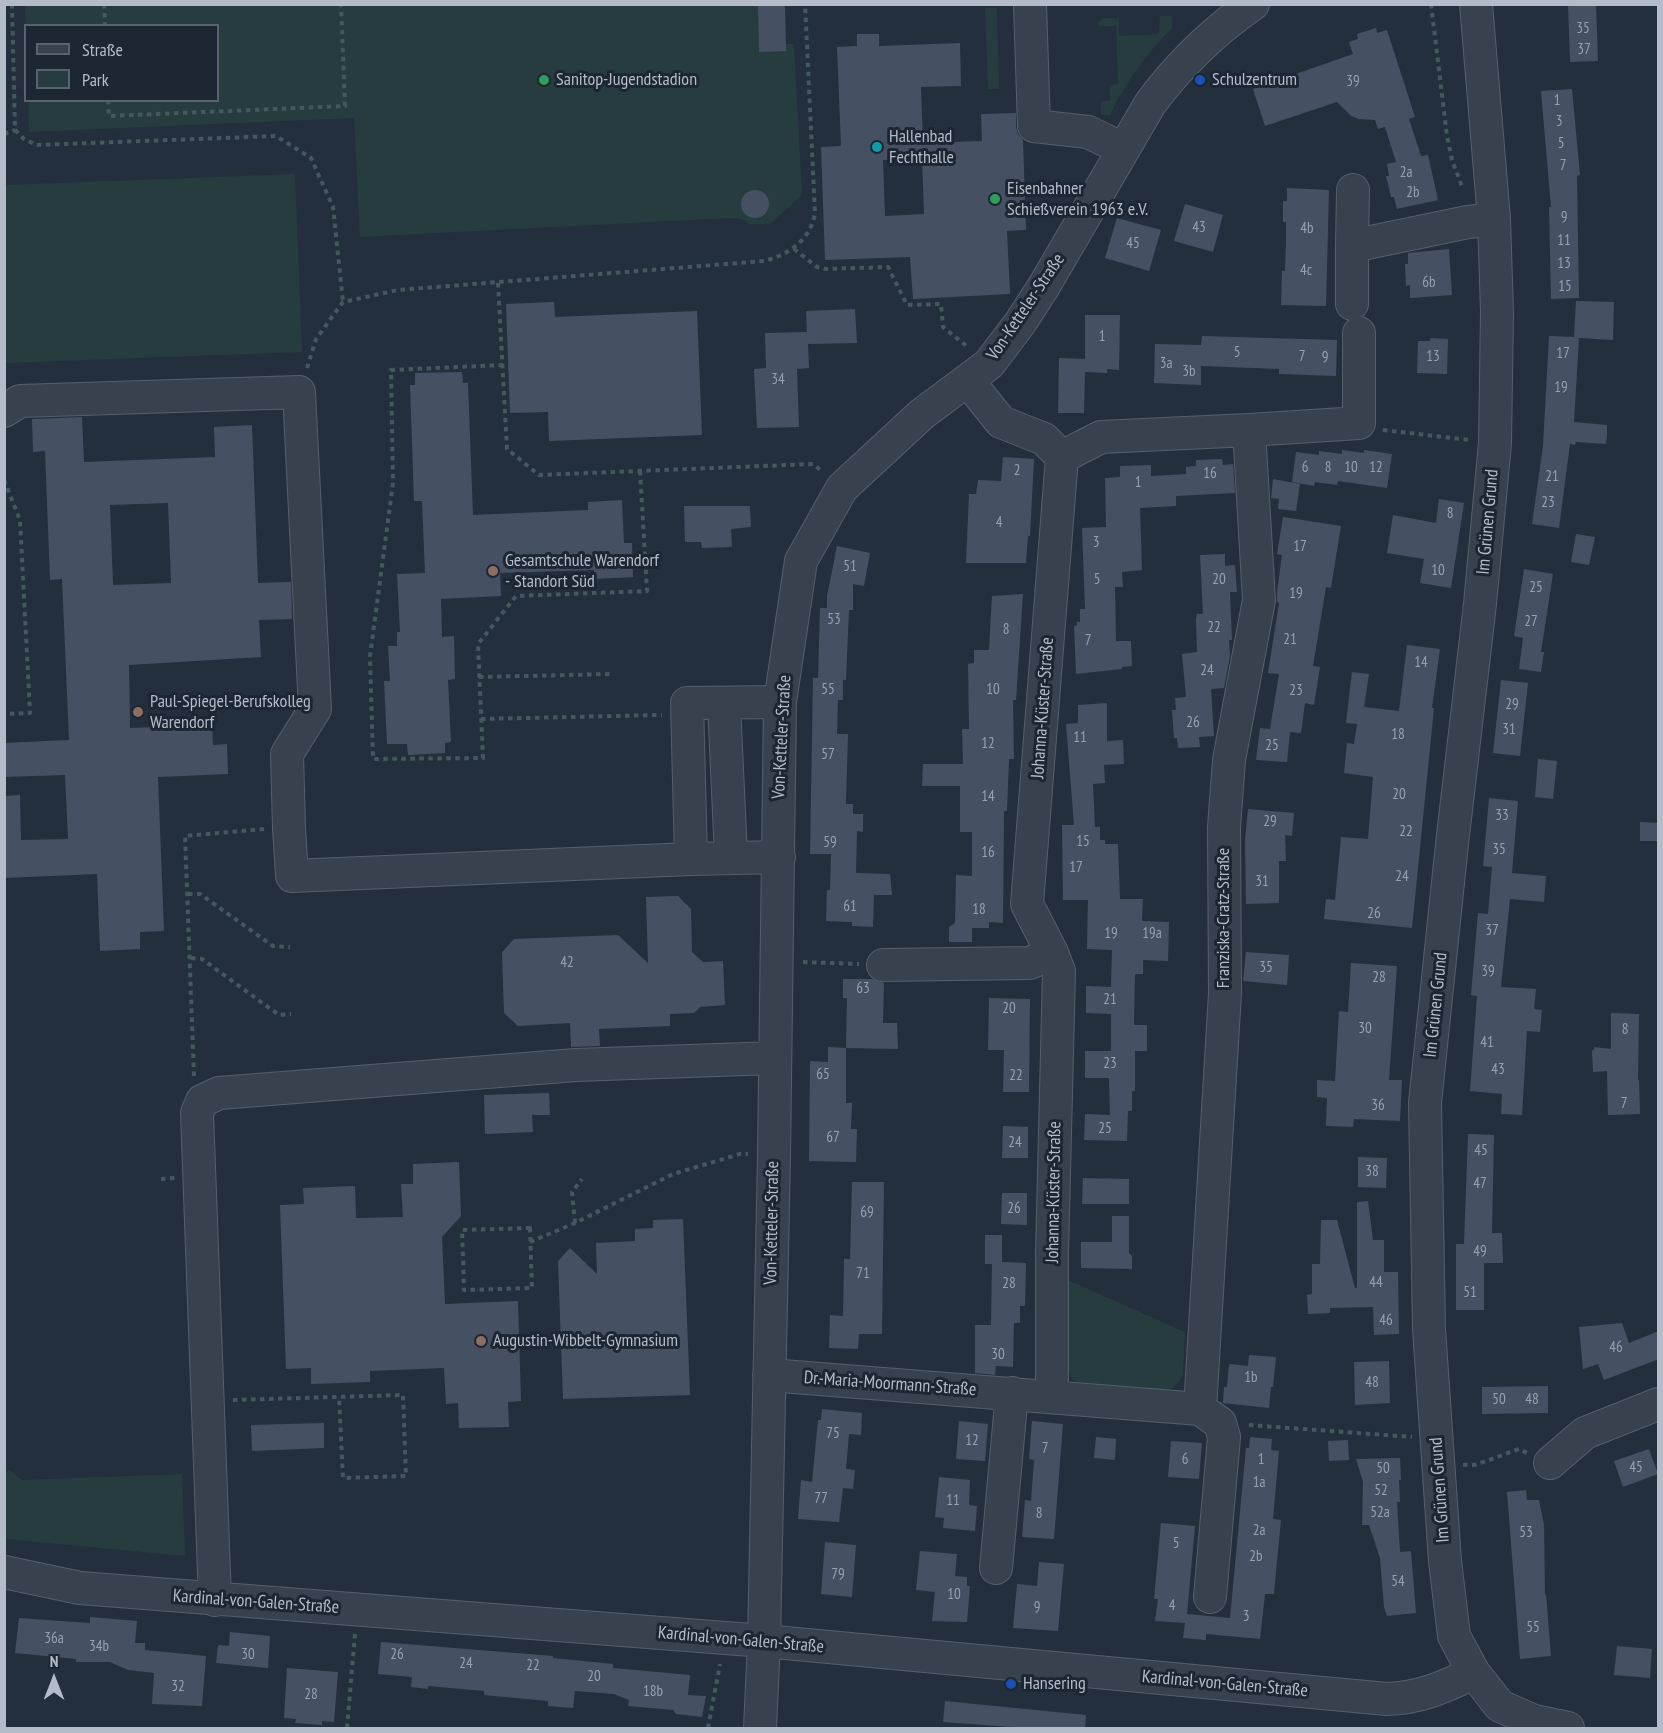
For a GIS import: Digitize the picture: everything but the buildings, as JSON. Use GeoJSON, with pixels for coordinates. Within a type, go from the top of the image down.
{"type":"FeatureCollection","features":[{"type":"Feature","properties":{"kind":"street"},"geometry":{"type":"LineString","coordinates":[[1030,4],[1034,126],[1088,132],[1123,149]]}},
{"type":"Feature","properties":{"kind":"street","name":"Im Grünen Grund"},"geometry":{"type":"LineString","coordinates":[[1476,4],[1481,221],[1497,312],[1495,443],[1480,604],[1425,1103],[1429,1329],[1445,1561],[1454,1636],[1474,1673],[1500,1706],[1534,1721],[1568,1728]]}},
{"type":"Feature","properties":{"kind":"street","name":"Von-Ketteler-Straße"},"geometry":{"type":"LineString","coordinates":[[764,1641],[780,702],[801,561],[842,488],[922,414],[979,373],[1020,322],[1044,286],[1150,104],[1165,84],[1237,8]]}},
{"type":"Feature","properties":{"kind":"street"},"geometry":{"type":"LineString","coordinates":[[979,373],[1001,422],[1044,439],[1062,457],[1101,436],[1359,423],[1352,246],[1353,190]]}},
{"type":"Feature","properties":{"kind":"street"},"geometry":{"type":"LineString","coordinates":[[1352,246],[1481,221]]}},
{"type":"Feature","properties":{"kind":"street"},"geometry":{"type":"LineString","coordinates":[[4,411],[21,401],[300,392],[315,709],[288,754],[292,876],[692,858],[778,857]]}},
{"type":"Feature","properties":{"kind":"street","name":"Franziska-Cratz-Straße"},"geometry":{"type":"LineString","coordinates":[[1210,1416],[1225,993],[1224,827],[1229,760],[1259,600],[1249,430]]}},
{"type":"Feature","properties":{"kind":"street","name":"Johanna-Küster-Straße"},"geometry":{"type":"LineString","coordinates":[[1052,1396],[1052,1254],[1059,971],[1027,904],[1062,457]]}},
{"type":"Feature","properties":{"kind":"street"},"geometry":{"type":"LineString","coordinates":[[692,858],[687,703],[780,702]]}},
{"type":"Feature","properties":{"kind":"street"},"geometry":{"type":"LineString","coordinates":[[724,703],[731,857]]}},
{"type":"Feature","properties":{"kind":"street"},"geometry":{"type":"LineString","coordinates":[[883,965],[1030,963],[1052,953]]}},
{"type":"Feature","properties":{"kind":"street"},"geometry":{"type":"LineString","coordinates":[[215,1600],[197,1113],[202,1101],[219,1093],[576,1065],[774,1058]]}},
{"type":"Feature","properties":{"kind":"street","name":"Dr.-Maria-Moormann-Straße"},"geometry":{"type":"LineString","coordinates":[[769,1375],[1052,1396],[1210,1416]]}},
{"type":"Feature","properties":{"kind":"street"},"geometry":{"type":"LineString","coordinates":[[996,1568],[1012,1393]]}},
{"type":"Feature","properties":{"kind":"street"},"geometry":{"type":"LineString","coordinates":[[1550,1462],[1585,1433],[1659,1404]]}},
{"type":"Feature","properties":{"kind":"street"},"geometry":{"type":"LineString","coordinates":[[1210,1416],[1224,1437],[1210,1597]]}},
{"type":"Feature","properties":{"kind":"street","name":"Kardinal-von-Galen-Straße"},"geometry":{"type":"LineString","coordinates":[[4,1572],[80,1588],[764,1641],[1387,1699],[1410,1698],[1443,1688],[1474,1673]]}},
{"type":"Feature","properties":{"kind":"street"},"geometry":{"type":"LineString","coordinates":[[760,1728],[764,1641]]}},
{"type":"Feature","properties":{"kind":"path"},"geometry":{"type":"LineString","coordinates":[[12,4],[15,130],[24,140],[37,145],[276,136],[311,158],[333,207],[343,302]]}},
{"type":"Feature","properties":{"kind":"path"},"geometry":{"type":"LineString","coordinates":[[104,4],[105,24]]}},
{"type":"Feature","properties":{"kind":"path"},"geometry":{"type":"LineString","coordinates":[[108,102],[109,116],[345,106],[341,4]]}},
{"type":"Feature","properties":{"kind":"path"},"geometry":{"type":"LineString","coordinates":[[300,392],[316,339],[343,302],[398,290],[764,261],[794,249],[813,225],[815,213],[805,4]]}},
{"type":"Feature","properties":{"kind":"path"},"geometry":{"type":"LineString","coordinates":[[1431,4],[1452,160],[1464,191],[1481,221]]}},
{"type":"Feature","properties":{"kind":"path"},"geometry":{"type":"LineString","coordinates":[[4,134],[15,130]]}},
{"type":"Feature","properties":{"kind":"path"},"geometry":{"type":"LineString","coordinates":[[794,249],[817,267],[826,269],[888,267],[907,305],[941,304],[943,327],[979,373]]}},
{"type":"Feature","properties":{"kind":"path"},"geometry":{"type":"LineString","coordinates":[[498,283],[507,448],[539,475],[813,464],[842,488]]}},
{"type":"Feature","properties":{"kind":"path"},"geometry":{"type":"LineString","coordinates":[[503,365],[391,370],[393,483],[370,656],[373,759],[483,758],[478,644],[516,596],[647,591],[640,470]]}},
{"type":"Feature","properties":{"kind":"path"},"geometry":{"type":"LineString","coordinates":[[1359,423],[1385,431],[1495,443]]}},
{"type":"Feature","properties":{"kind":"path"},"geometry":{"type":"LineString","coordinates":[[4,480],[20,520],[30,713],[4,714]]}},
{"type":"Feature","properties":{"kind":"path"},"geometry":{"type":"LineString","coordinates":[[479,676],[612,674]]}},
{"type":"Feature","properties":{"kind":"path"},"geometry":{"type":"LineString","coordinates":[[481,719],[687,714]]}},
{"type":"Feature","properties":{"kind":"path"},"geometry":{"type":"LineString","coordinates":[[202,1101],[195,1088],[185,836],[289,828]]}},
{"type":"Feature","properties":{"kind":"path"},"geometry":{"type":"LineString","coordinates":[[188,894],[200,894],[273,946],[290,947]]}},
{"type":"Feature","properties":{"kind":"path"},"geometry":{"type":"LineString","coordinates":[[191,958],[202,959],[279,1015],[291,1014]]}},
{"type":"Feature","properties":{"kind":"path"},"geometry":{"type":"LineString","coordinates":[[777,961],[883,965]]}},
{"type":"Feature","properties":{"kind":"path"},"geometry":{"type":"LineString","coordinates":[[530,1242],[575,1223],[673,1174],[740,1154],[774,1156]]}},
{"type":"Feature","properties":{"kind":"path"},"geometry":{"type":"LineString","coordinates":[[575,1223],[572,1192],[582,1179]]}},
{"type":"Feature","properties":{"kind":"path"},"geometry":{"type":"LineString","coordinates":[[530,1228],[530,1242],[532,1288],[464,1290],[462,1230],[530,1228]]}},
{"type":"Feature","properties":{"kind":"path"},"geometry":{"type":"LineString","coordinates":[[208,1401],[403,1395],[406,1476],[343,1478],[339,1397]]}},
{"type":"Feature","properties":{"kind":"path"},"geometry":{"type":"LineString","coordinates":[[1210,1416],[1418,1438]]}},
{"type":"Feature","properties":{"kind":"path"},"geometry":{"type":"LineString","coordinates":[[1438,1467],[1475,1465],[1520,1449],[1550,1462]]}},
{"type":"Feature","properties":{"kind":"path"},"geometry":{"type":"LineString","coordinates":[[347,1728],[357,1610]]}},
{"type":"Feature","properties":{"kind":"path"},"geometry":{"type":"LineString","coordinates":[[708,1728],[724,1639]]}},
{"type":"Feature","properties":{"kind":"green space"},"geometry":{"type":"Polygon","coordinates":[[[25,5],[785,5],[786,44],[794,44],[802,195],[770,224],[748,224],[742,219],[730,218],[360,237],[354,118],[29,132],[28,102],[219,102],[219,24],[26,24],[25,5]]]}},
{"type":"Feature","properties":{"kind":"green space"},"geometry":{"type":"Polygon","coordinates":[[[985,8],[997,8],[999,89],[988,89],[985,8]]]}},
{"type":"Feature","properties":{"kind":"green space"},"geometry":{"type":"Polygon","coordinates":[[[1160,16],[1172,16],[1172,28],[1137,69],[1110,115],[1101,115],[1101,101],[1110,101],[1110,85],[1118,84],[1116,26],[1098,26],[1099,22],[1103,18],[1119,18],[1119,36],[1159,34],[1160,16]]]}},
{"type":"Feature","properties":{"kind":"green space"},"geometry":{"type":"Polygon","coordinates":[[[295,174],[302,352],[5,363],[5,185],[295,174]]]}},
{"type":"Feature","properties":{"kind":"green space"},"geometry":{"type":"Polygon","coordinates":[[[1068,1280],[1185,1332],[1183,1376],[1173,1388],[1158,1391],[1082,1385],[1071,1378],[1066,1365],[1068,1280]]]}},
{"type":"Feature","properties":{"kind":"green space"},"geometry":{"type":"Polygon","coordinates":[[[9,1470],[22,1480],[182,1474],[185,1556],[5,1539],[5,1473],[9,1470]]]}},
{"type":"Feature","properties":{"kind":"place","name":"Sanitop-Jugendstadion"},"geometry":{"type":"Point","coordinates":[544,80]}},
{"type":"Feature","properties":{"kind":"place","name":"Schulzentrum"},"geometry":{"type":"Point","coordinates":[1200,80]}},
{"type":"Feature","properties":{"kind":"place","name":"Hallenbad Fechthalle"},"geometry":{"type":"Point","coordinates":[877,147]}},
{"type":"Feature","properties":{"kind":"place","name":"Eisenbahner Schießverein 1963 e.V."},"geometry":{"type":"Point","coordinates":[995,199]}},
{"type":"Feature","properties":{"kind":"place","name":"Gesamtschule Warendorf - Standort Süd"},"geometry":{"type":"Point","coordinates":[493,571]}},
{"type":"Feature","properties":{"kind":"place","name":"Paul-Spiegel-Berufskolleg Warendorf"},"geometry":{"type":"Point","coordinates":[138,712]}},
{"type":"Feature","properties":{"kind":"place","name":"Augustin-Wibbelt-Gymnasium"},"geometry":{"type":"Point","coordinates":[481,1341]}},
{"type":"Feature","properties":{"kind":"place","name":"Hansering"},"geometry":{"type":"Point","coordinates":[1011,1684]}}]}
